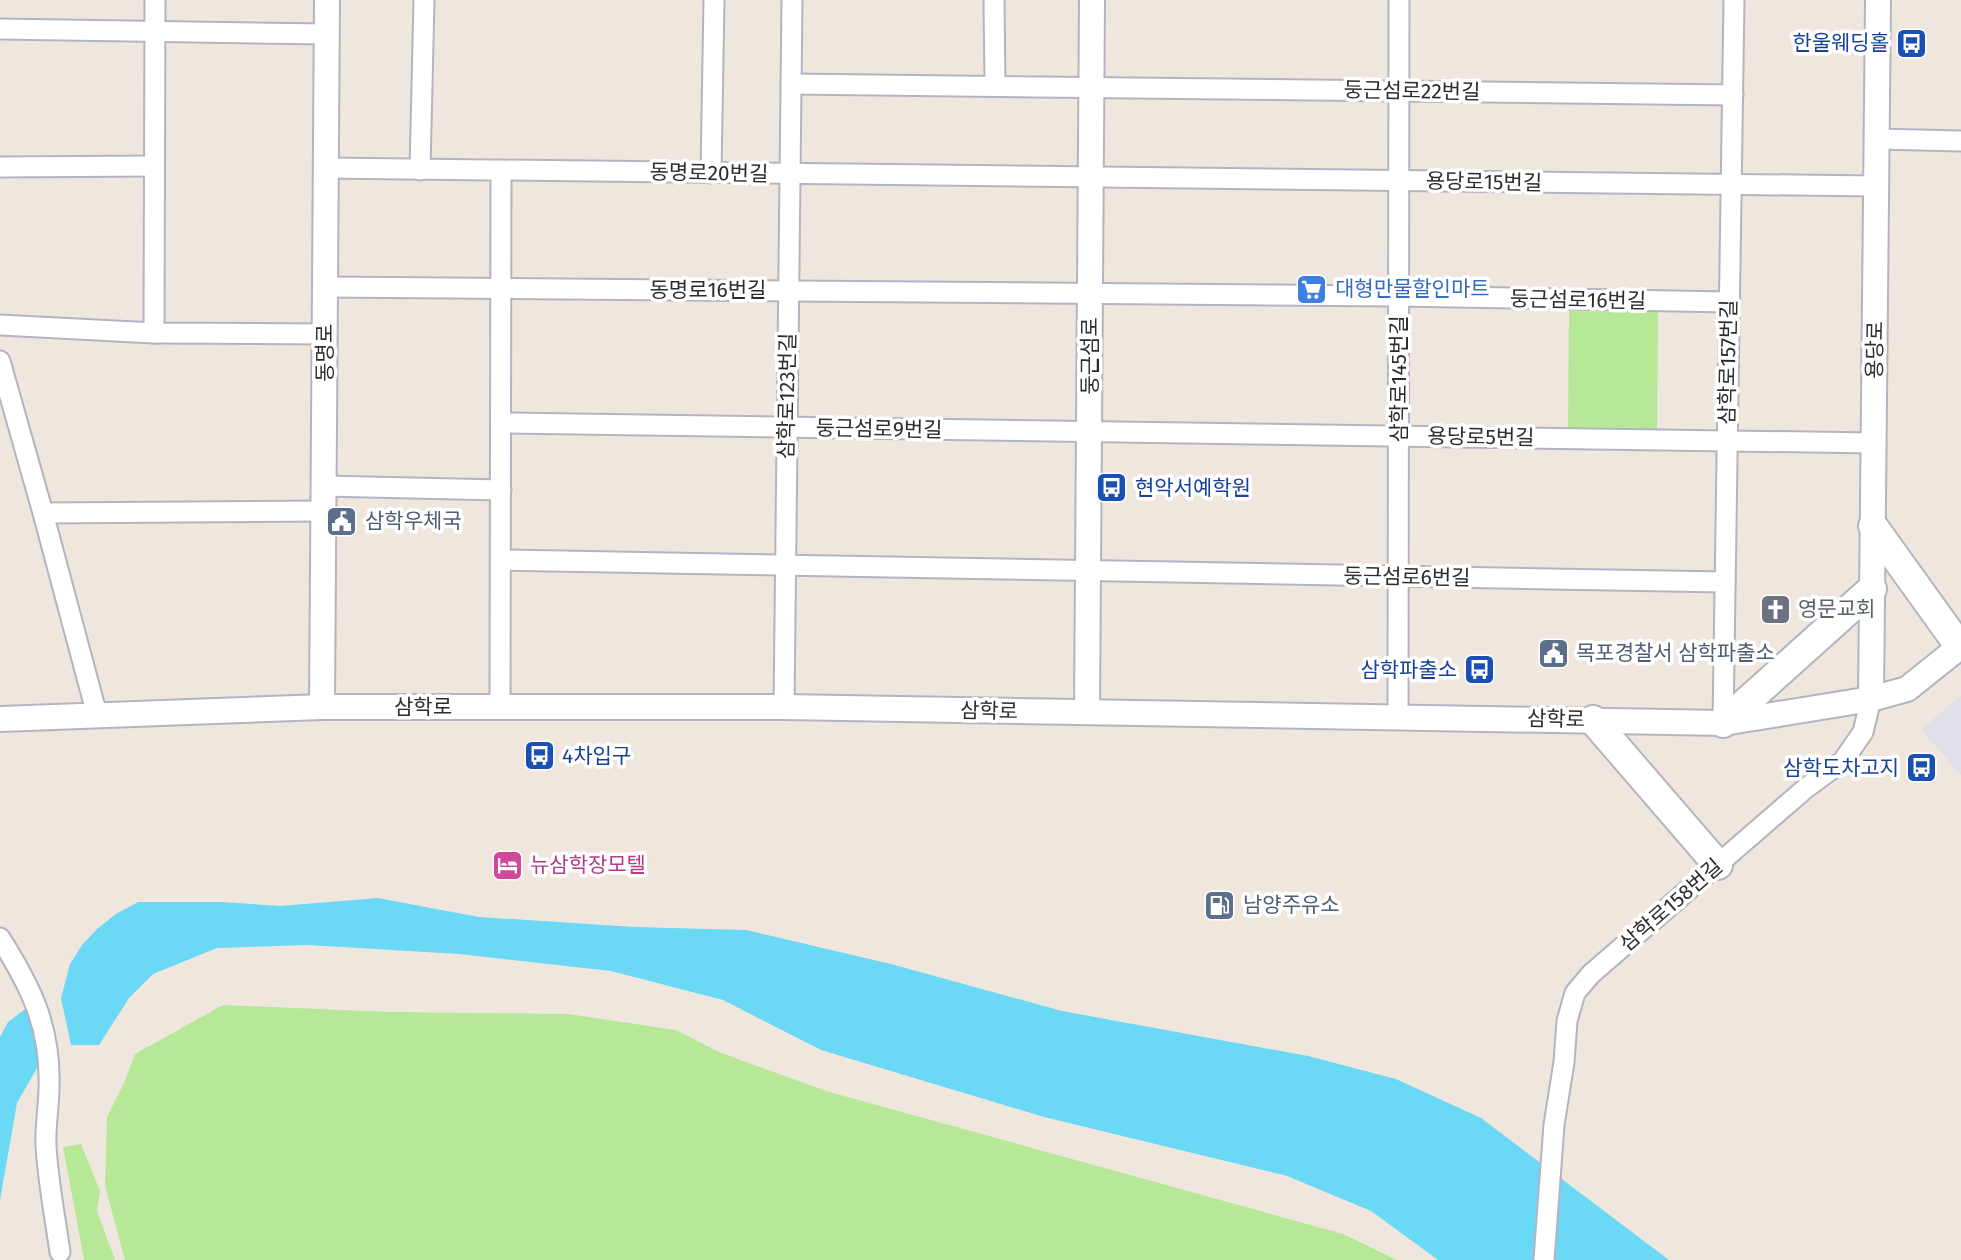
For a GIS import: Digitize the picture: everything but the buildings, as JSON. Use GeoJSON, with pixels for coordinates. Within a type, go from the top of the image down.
{"type":"FeatureCollection","features":[{"type":"Feature","properties":{"kind":"main road"},"geometry":{"type":"LineString","coordinates":[[1872,526],[1961,647]]}},
{"type":"Feature","properties":{"kind":"main road"},"geometry":{"type":"LineString","coordinates":[[1723,723],[1872,589]]}},
{"type":"Feature","properties":{"kind":"main road"},"geometry":{"type":"LineString","coordinates":[[1593,720],[1718,865]]}},
{"type":"Feature","properties":{"kind":"street"},"geometry":{"type":"LineString","coordinates":[[154,333],[155,0]]}},
{"type":"Feature","properties":{"kind":"street","name":"동명로"},"geometry":{"type":"LineString","coordinates":[[322,707],[327,0]]}},
{"type":"Feature","properties":{"kind":"street"},"geometry":{"type":"LineString","coordinates":[[420,170],[424,0]]}},
{"type":"Feature","properties":{"kind":"street"},"geometry":{"type":"LineString","coordinates":[[711,173],[713,0]]}},
{"type":"Feature","properties":{"kind":"street","name":"삼학로123번길"},"geometry":{"type":"LineString","coordinates":[[784,707],[792,0]]}},
{"type":"Feature","properties":{"kind":"street"},"geometry":{"type":"LineString","coordinates":[[994,0],[995,86]]}},
{"type":"Feature","properties":{"kind":"street","name":"둥근섬로"},"geometry":{"type":"LineString","coordinates":[[1087,712],[1092,0]]}},
{"type":"Feature","properties":{"kind":"street","name":"삼학로145번길"},"geometry":{"type":"LineString","coordinates":[[1398,716],[1399,0]]}},
{"type":"Feature","properties":{"kind":"street","name":"삼학로157번길"},"geometry":{"type":"LineString","coordinates":[[1723,723],[1734,0]]}},
{"type":"Feature","properties":{"kind":"street","name":"용당로"},"geometry":{"type":"LineString","coordinates":[[1871,699],[1878,0]]}},
{"type":"Feature","properties":{"kind":"street"},"geometry":{"type":"LineString","coordinates":[[0,29],[327,34]]}},
{"type":"Feature","properties":{"kind":"street","name":"둥근섬로22번길"},"geometry":{"type":"LineString","coordinates":[[792,84],[1732,95]]}},
{"type":"Feature","properties":{"kind":"street"},"geometry":{"type":"LineString","coordinates":[[1877,139],[1961,141]]}},
{"type":"Feature","properties":{"kind":"street"},"geometry":{"type":"LineString","coordinates":[[0,167],[154,166]]}},
{"type":"Feature","properties":{"kind":"street","name":"동명로20번길"},"geometry":{"type":"LineString","coordinates":[[326,168],[1091,177]]}},
{"type":"Feature","properties":{"kind":"street"},"geometry":{"type":"LineString","coordinates":[[500,707],[501,170]]}},
{"type":"Feature","properties":{"kind":"street","name":"용당로15번길"},"geometry":{"type":"LineString","coordinates":[[1091,177],[1876,186]]}},
{"type":"Feature","properties":{"kind":"street","name":"동명로16번길"},"geometry":{"type":"LineString","coordinates":[[325,287],[1090,293]]}},
{"type":"Feature","properties":{"kind":"street","name":"둥근섬로16번길"},"geometry":{"type":"LineString","coordinates":[[1090,293],[1729,302]]}},
{"type":"Feature","properties":{"kind":"street"},"geometry":{"type":"LineString","coordinates":[[0,325],[154,333],[325,334]]}},
{"type":"Feature","properties":{"kind":"street"},"geometry":{"type":"LineString","coordinates":[[0,361],[97,715]]}},
{"type":"Feature","properties":{"kind":"street","name":"둥근섬로9번길"},"geometry":{"type":"LineString","coordinates":[[501,424],[1089,432]]}},
{"type":"Feature","properties":{"kind":"street","name":"용당로5번길"},"geometry":{"type":"LineString","coordinates":[[1089,432],[1874,443]]}},
{"type":"Feature","properties":{"kind":"street"},"geometry":{"type":"LineString","coordinates":[[323,486],[501,490]]}},
{"type":"Feature","properties":{"kind":"street"},"geometry":{"type":"LineString","coordinates":[[43,513],[323,511]]}},
{"type":"Feature","properties":{"kind":"street","name":"둥근섬로6번길"},"geometry":{"type":"LineString","coordinates":[[501,560],[1725,583]]}},
{"type":"Feature","properties":{"kind":"street","name":"삼학로"},"geometry":{"type":"LineString","coordinates":[[0,719],[322,707],[784,707],[1723,723],[1871,699],[1907,689],[1961,647]]}},
{"type":"Feature","properties":{"kind":"street","name":"삼학로158번길"},"geometry":{"type":"LineString","coordinates":[[1544,1260],[1554,1125],[1564,1062],[1567,1021],[1575,992],[1591,974],[1806,788],[1843,761],[1863,732],[1871,699]]}},
{"type":"Feature","properties":{"kind":"street"},"geometry":{"type":"LineString","coordinates":[[0,938],[24,979],[47,1036],[50,1085],[46,1148],[60,1251]]}},
{"type":"Feature","properties":{"kind":"shaded area"},"geometry":{"type":"Polygon","coordinates":[[[1961,695],[1961,775],[1921,730],[1961,695]]]}},
{"type":"Feature","properties":{"kind":"green space"},"geometry":{"type":"Polygon","coordinates":[[[1569,311],[1658,312],[1657,431],[1568,430],[1569,311]]]}},
{"type":"Feature","properties":{"kind":"green space"},"geometry":{"type":"Polygon","coordinates":[[[223,1005],[390,1012],[568,1014],[676,1030],[719,1052],[826,1091],[1343,1234],[1397,1260],[125,1260],[105,1186],[107,1117],[135,1054],[223,1005]]]}},
{"type":"Feature","properties":{"kind":"green space"},"geometry":{"type":"Polygon","coordinates":[[[81,1144],[100,1191],[97,1211],[115,1260],[84,1260],[63,1147],[81,1144]]]}},
{"type":"Feature","properties":{"kind":"water"},"geometry":{"type":"Polygon","coordinates":[[[378,898],[479,917],[634,927],[746,930],[891,964],[1062,1011],[1308,1056],[1396,1079],[1481,1118],[1669,1260],[1438,1260],[1371,1211],[1287,1176],[1044,1117],[821,1050],[723,1000],[611,971],[459,954],[308,945],[217,948],[153,974],[129,998],[99,1045],[71,1045],[61,998],[70,964],[82,945],[97,929],[138,902],[222,902],[280,906],[378,898]]]}},
{"type":"Feature","properties":{"kind":"water"},"geometry":{"type":"Polygon","coordinates":[[[28,1007],[42,1059],[17,1103],[0,1200],[0,1037],[8,1022],[28,1007]]]}},
{"type":"Feature","properties":{"kind":"place","name":"한울웨딩홀"},"geometry":{"type":"Point","coordinates":[1912,43]}},
{"type":"Feature","properties":{"kind":"place","name":"대형만물할인마트"},"geometry":{"type":"Point","coordinates":[1312,289]}},
{"type":"Feature","properties":{"kind":"place","name":"현악서예학원"},"geometry":{"type":"Point","coordinates":[1112,488]}},
{"type":"Feature","properties":{"kind":"place","name":"삼학우체국"},"geometry":{"type":"Point","coordinates":[342,521]}},
{"type":"Feature","properties":{"kind":"place","name":"영문교회"},"geometry":{"type":"Point","coordinates":[1775,609]}},
{"type":"Feature","properties":{"kind":"place","name":"목포경찰서 삼학파출소"},"geometry":{"type":"Point","coordinates":[1553,653]}},
{"type":"Feature","properties":{"kind":"place","name":"삼학파출소"},"geometry":{"type":"Point","coordinates":[1480,670]}},
{"type":"Feature","properties":{"kind":"place","name":"4차입구"},"geometry":{"type":"Point","coordinates":[539,756]}},
{"type":"Feature","properties":{"kind":"place","name":"삼학도차고지"},"geometry":{"type":"Point","coordinates":[1922,768]}},
{"type":"Feature","properties":{"kind":"place","name":"뉴삼학장모텔"},"geometry":{"type":"Point","coordinates":[507,865]}},
{"type":"Feature","properties":{"kind":"place","name":"남양주유소"},"geometry":{"type":"Point","coordinates":[1220,905]}}]}
